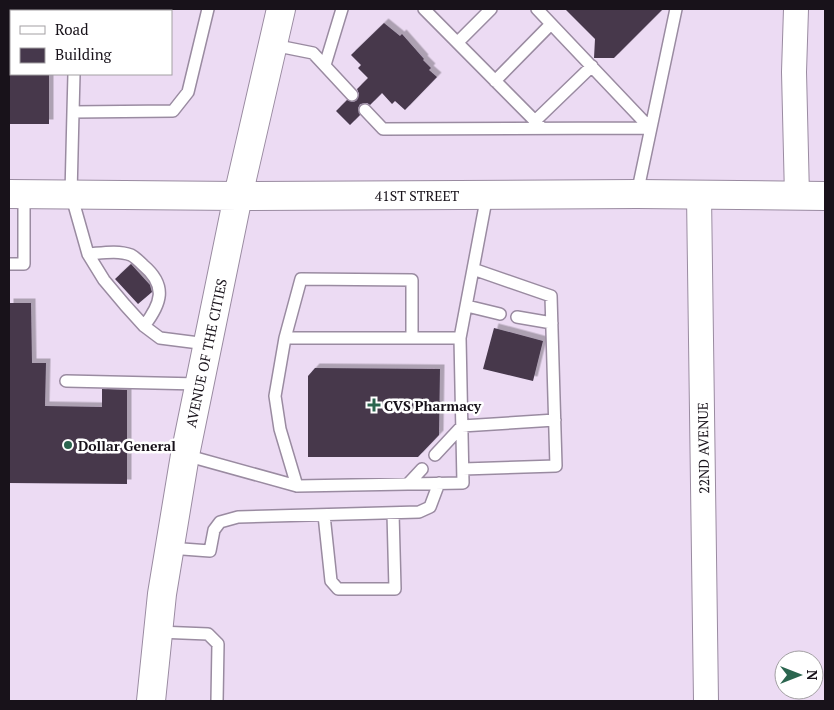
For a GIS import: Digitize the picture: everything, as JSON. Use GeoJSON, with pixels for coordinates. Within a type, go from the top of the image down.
{"type":"FeatureCollection","features":[{"type":"Feature","properties":{"kind":"street","name":"AVENUE OF THE CITIES"},"geometry":{"type":"LineString","coordinates":[[151,701],[162,594],[185,455],[238,196],[281,9]]}},
{"type":"Feature","properties":{"kind":"street"},"geometry":{"type":"LineString","coordinates":[[796,9],[794,72],[797,196]]}},
{"type":"Feature","properties":{"kind":"street","name":"41ST STREET"},"geometry":{"type":"LineString","coordinates":[[16,194],[238,196],[637,194],[825,196]]}},
{"type":"Feature","properties":{"kind":"street","name":"22ND AVENUE"},"geometry":{"type":"LineString","coordinates":[[699,195],[706,701]]}},
{"type":"Feature","properties":{"kind":"lane"},"geometry":{"type":"LineString","coordinates":[[73,112],[173,111],[188,92],[208,9]]}},
{"type":"Feature","properties":{"kind":"lane"},"geometry":{"type":"LineString","coordinates":[[325,65],[342,9]]}},
{"type":"Feature","properties":{"kind":"lane"},"geometry":{"type":"LineString","coordinates":[[424,9],[539,124]]}},
{"type":"Feature","properties":{"kind":"lane"},"geometry":{"type":"LineString","coordinates":[[458,42],[491,9]]}},
{"type":"Feature","properties":{"kind":"lane"},"geometry":{"type":"LineString","coordinates":[[536,9],[650,128]]}},
{"type":"Feature","properties":{"kind":"lane"},"geometry":{"type":"LineString","coordinates":[[637,194],[676,9]]}},
{"type":"Feature","properties":{"kind":"lane"},"geometry":{"type":"LineString","coordinates":[[495,81],[551,24]]}},
{"type":"Feature","properties":{"kind":"lane"},"geometry":{"type":"LineString","coordinates":[[272,45],[313,53],[352,95]]}},
{"type":"Feature","properties":{"kind":"lane"},"geometry":{"type":"LineString","coordinates":[[539,124],[592,66]]}},
{"type":"Feature","properties":{"kind":"lane"},"geometry":{"type":"LineString","coordinates":[[74,75],[71,194],[88,254],[104,280],[144,326],[160,338],[207,344]]}},
{"type":"Feature","properties":{"kind":"lane"},"geometry":{"type":"LineString","coordinates":[[366,110],[383,128],[539,124],[650,128]]}},
{"type":"Feature","properties":{"kind":"lane"},"geometry":{"type":"LineString","coordinates":[[9,264],[24,264],[16,194]]}},
{"type":"Feature","properties":{"kind":"lane"},"geometry":{"type":"LineString","coordinates":[[185,455],[297,486],[463,483],[460,338],[488,195]]}},
{"type":"Feature","properties":{"kind":"lane"},"geometry":{"type":"LineString","coordinates":[[88,254],[111,252],[132,256],[148,270],[158,284],[160,298],[155,311],[144,326]]}},
{"type":"Feature","properties":{"kind":"lane"},"geometry":{"type":"LineString","coordinates":[[463,469],[556,466],[551,296],[473,269]]}},
{"type":"Feature","properties":{"kind":"lane"},"geometry":{"type":"LineString","coordinates":[[297,486],[280,429],[275,396],[285,338],[301,279],[412,280],[412,338]]}},
{"type":"Feature","properties":{"kind":"lane"},"geometry":{"type":"LineString","coordinates":[[466,306],[500,314]]}},
{"type":"Feature","properties":{"kind":"lane"},"geometry":{"type":"LineString","coordinates":[[517,316],[552,323]]}},
{"type":"Feature","properties":{"kind":"lane"},"geometry":{"type":"LineString","coordinates":[[285,338],[460,338]]}},
{"type":"Feature","properties":{"kind":"lane"},"geometry":{"type":"LineString","coordinates":[[66,381],[199,384]]}},
{"type":"Feature","properties":{"kind":"lane"},"geometry":{"type":"LineString","coordinates":[[435,455],[462,426],[555,420]]}},
{"type":"Feature","properties":{"kind":"lane"},"geometry":{"type":"LineString","coordinates":[[408,484],[422,469]]}},
{"type":"Feature","properties":{"kind":"lane"},"geometry":{"type":"LineString","coordinates":[[169,548],[210,551],[214,530],[220,522],[238,518],[419,512],[430,507],[439,483]]}},
{"type":"Feature","properties":{"kind":"lane"},"geometry":{"type":"LineString","coordinates":[[324,515],[331,581],[338,589],[395,589],[393,513]]}},
{"type":"Feature","properties":{"kind":"lane"},"geometry":{"type":"LineString","coordinates":[[158,632],[208,634],[218,644],[217,701]]}},
{"type":"Feature","properties":{"kind":"building"},"geometry":{"type":"Polygon","coordinates":[[[565,9],[663,9],[614,58],[594,58],[595,39],[565,9]]]}},
{"type":"Feature","properties":{"kind":"building"},"geometry":{"type":"Polygon","coordinates":[[[384,23],[400,36],[402,34],[431,68],[429,70],[437,77],[405,110],[395,101],[392,104],[382,93],[370,105],[367,103],[360,104],[358,108],[360,115],[350,125],[336,111],[347,100],[353,102],[357,100],[359,94],[357,89],[368,78],[358,68],[361,65],[351,55],[384,23]]]}},
{"type":"Feature","properties":{"kind":"building"},"geometry":{"type":"Polygon","coordinates":[[[9,74],[49,75],[49,124],[9,124],[9,74]]]}},
{"type":"Feature","properties":{"kind":"building"},"geometry":{"type":"Polygon","coordinates":[[[131,264],[150,285],[152,292],[138,304],[115,279],[131,264]]]}},
{"type":"Feature","properties":{"kind":"building","name":"Dollar General"},"geometry":{"type":"Polygon","coordinates":[[[9,303],[31,303],[32,363],[46,363],[45,406],[102,407],[102,389],[127,390],[127,484],[9,483],[9,303]]]}},
{"type":"Feature","properties":{"kind":"building"},"geometry":{"type":"Polygon","coordinates":[[[494,328],[543,341],[533,381],[483,369],[494,328]]]}},
{"type":"Feature","properties":{"kind":"building","name":"CVS Pharmacy"},"geometry":{"type":"Polygon","coordinates":[[[315,368],[440,369],[439,435],[418,457],[308,457],[308,376],[315,368]]]}},
{"type":"Feature","properties":{"kind":"place","name":"CVS Pharmacy"},"geometry":{"type":"Point","coordinates":[374,405]}},
{"type":"Feature","properties":{"kind":"place","name":"Dollar General"},"geometry":{"type":"Point","coordinates":[68,445]}}]}
